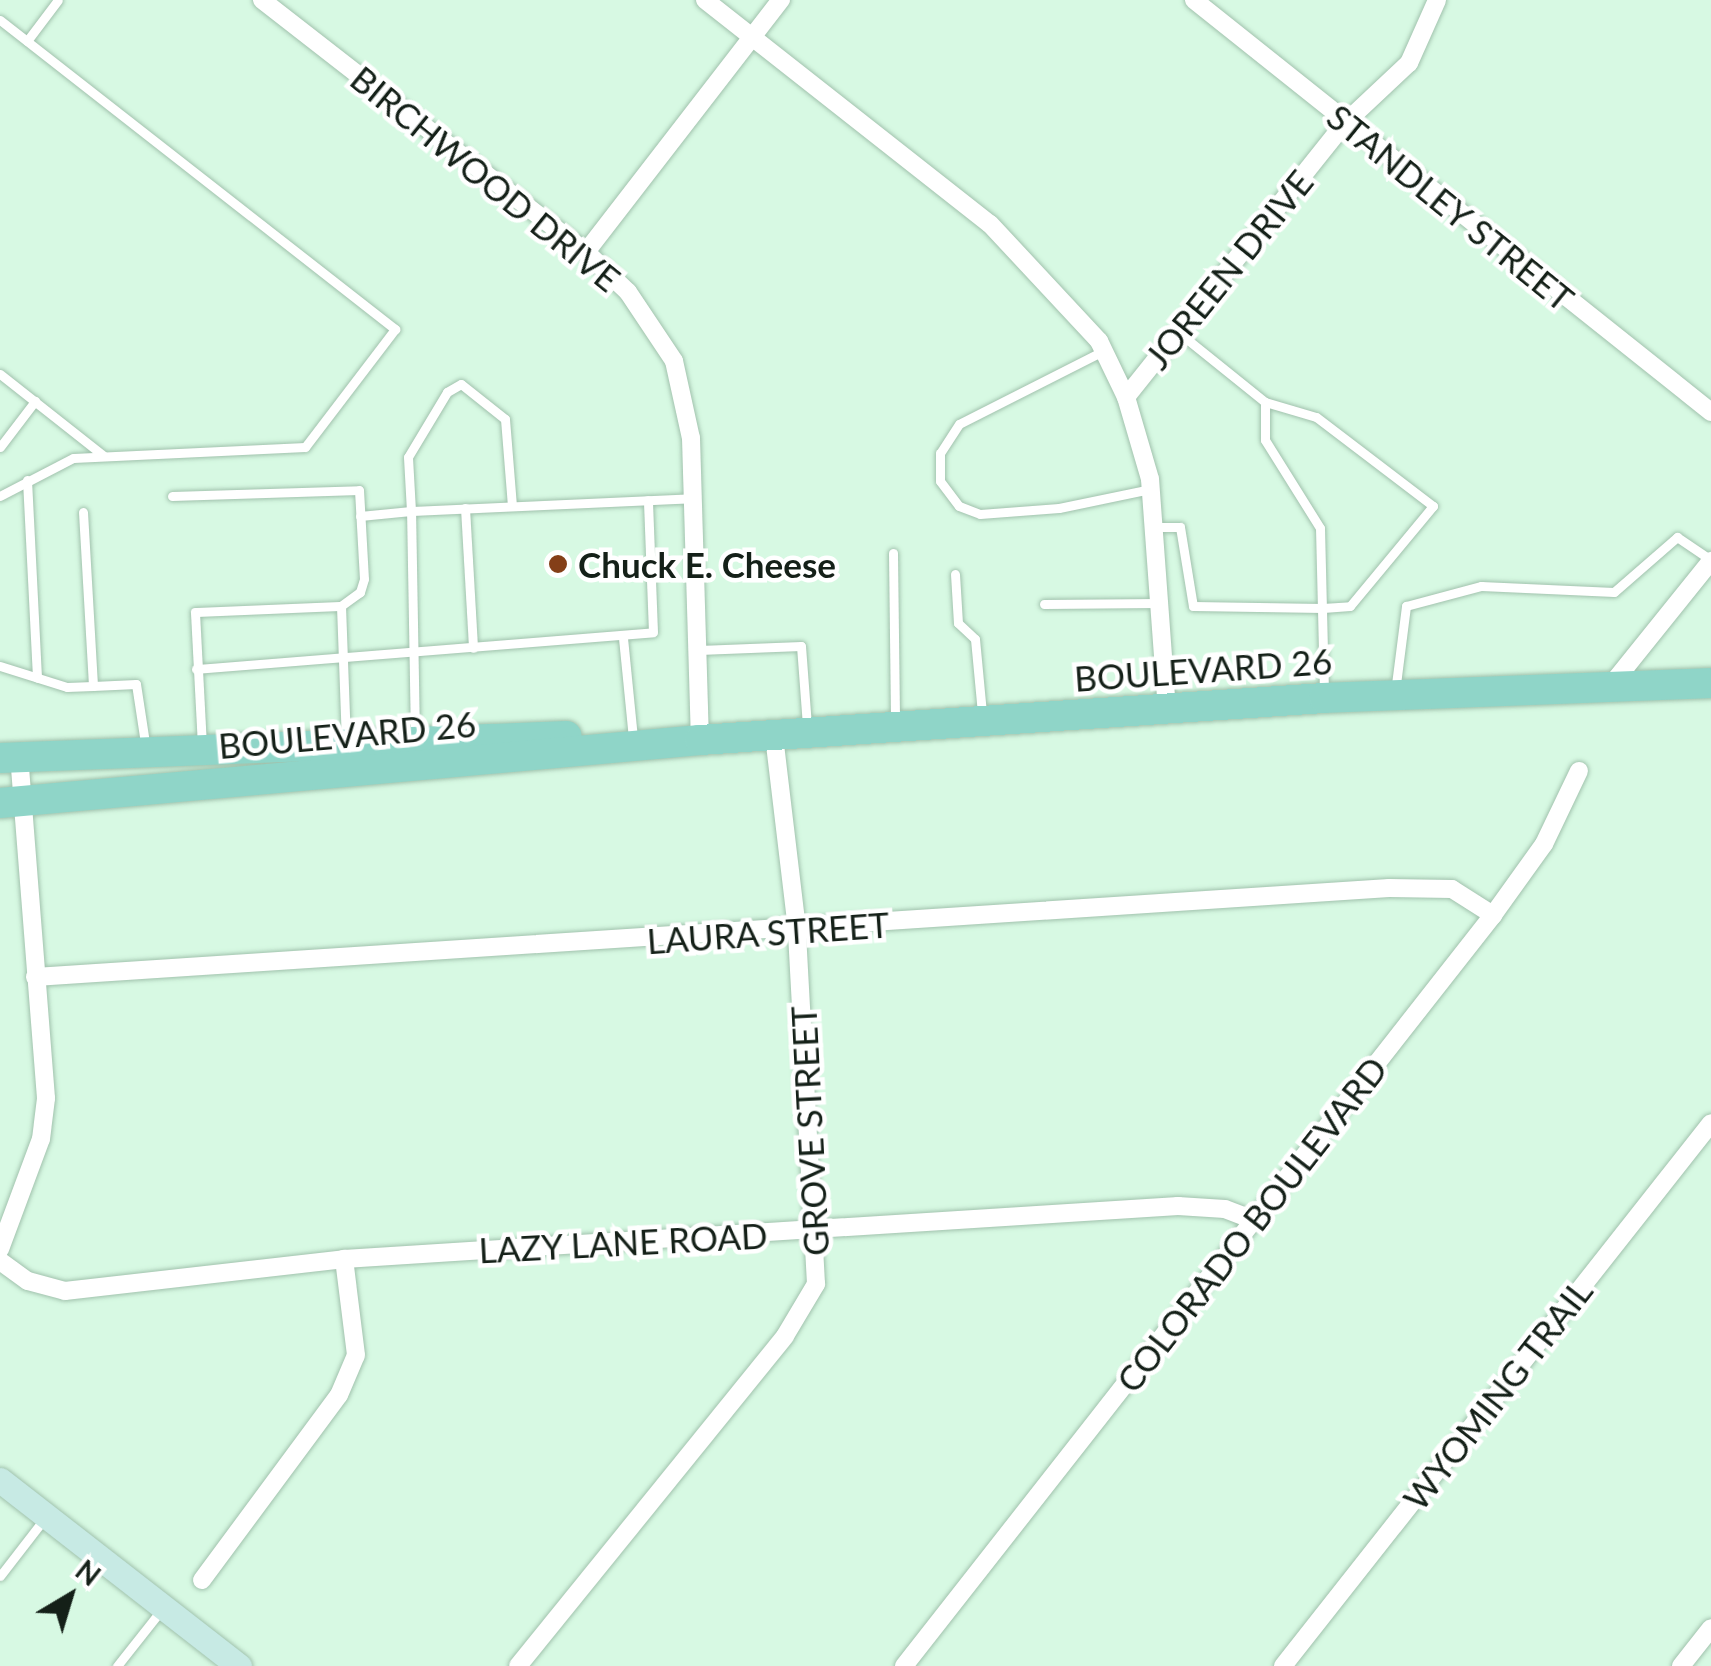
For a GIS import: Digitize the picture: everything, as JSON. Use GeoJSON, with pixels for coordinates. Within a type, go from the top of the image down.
{"type":"FeatureCollection","features":[{"type":"Feature","properties":{"kind":"main road","name":"BOULEVARD 26"},"geometry":{"type":"LineString","coordinates":[[11,802],[700,740],[1324,698],[1711,683]]}},
{"type":"Feature","properties":{"kind":"main road","name":"BOULEVARD 26"},"geometry":{"type":"LineString","coordinates":[[10,758],[414,740],[700,740]]}},
{"type":"Feature","properties":{"kind":"main road"},"geometry":{"type":"LineString","coordinates":[[0,1480],[239,1666]]}},
{"type":"Feature","properties":{"kind":"street","name":"BIRCHWOOD DRIVE"},"geometry":{"type":"LineString","coordinates":[[262,0],[586,252],[628,292],[674,361],[686,393],[700,740]]}},
{"type":"Feature","properties":{"kind":"street"},"geometry":{"type":"LineString","coordinates":[[705,0],[990,224],[1103,351],[1126,397],[1152,489],[1158,527],[1167,708]]}},
{"type":"Feature","properties":{"kind":"street"},"geometry":{"type":"LineString","coordinates":[[586,252],[781,0]]}},
{"type":"Feature","properties":{"kind":"street","name":"STANDLEY STREET"},"geometry":{"type":"LineString","coordinates":[[1194,0],[1711,412]]}},
{"type":"Feature","properties":{"kind":"street","name":"JOREEN DRIVE"},"geometry":{"type":"LineString","coordinates":[[1126,397],[1344,123],[1409,63],[1437,0]]}},
{"type":"Feature","properties":{"kind":"street"},"geometry":{"type":"LineString","coordinates":[[1612,684],[1711,561]]}},
{"type":"Feature","properties":{"kind":"street","name":"GROVE STREET"},"geometry":{"type":"LineString","coordinates":[[518,1666],[808,1304],[816,1284],[797,930],[774,735]]}},
{"type":"Feature","properties":{"kind":"street"},"geometry":{"type":"LineString","coordinates":[[0,1249],[42,1125],[45,1055],[11,802],[10,758]]}},
{"type":"Feature","properties":{"kind":"street","name":"COLORADO BOULEVARD"},"geometry":{"type":"LineString","coordinates":[[904,1666],[1494,915],[1544,844],[1579,771]]}},
{"type":"Feature","properties":{"kind":"street","name":"LAURA STREET"},"geometry":{"type":"LineString","coordinates":[[35,977],[797,930],[1389,888],[1452,889],[1494,915]]}},
{"type":"Feature","properties":{"kind":"street","name":"WYOMING TRAIL"},"geometry":{"type":"LineString","coordinates":[[1283,1666],[1711,1123]]}},
{"type":"Feature","properties":{"kind":"street","name":"LAZY LANE ROAD"},"geometry":{"type":"LineString","coordinates":[[0,1261],[28,1282],[65,1291],[344,1258],[816,1232],[1178,1206],[1224,1210],[1253,1220]]}},
{"type":"Feature","properties":{"kind":"street"},"geometry":{"type":"LineString","coordinates":[[202,1580],[339,1395],[356,1355],[344,1258]]}},
{"type":"Feature","properties":{"kind":"street"},"geometry":{"type":"LineString","coordinates":[[1681,1666],[1711,1628]]}},
{"type":"Feature","properties":{"kind":"lane"},"geometry":{"type":"LineString","coordinates":[[28,41],[58,0]]}},
{"type":"Feature","properties":{"kind":"lane"},"geometry":{"type":"LineString","coordinates":[[0,20],[395,329],[305,447],[72,458],[0,496]]}},
{"type":"Feature","properties":{"kind":"lane"},"geometry":{"type":"LineString","coordinates":[[1158,527],[1180,527],[1193,606],[1350,606],[1433,506],[1316,417],[1265,402],[1178,332]]}},
{"type":"Feature","properties":{"kind":"lane"},"geometry":{"type":"LineString","coordinates":[[1103,351],[959,424],[940,453],[940,481],[958,506],[980,514],[1059,508],[1152,489]]}},
{"type":"Feature","properties":{"kind":"lane"},"geometry":{"type":"LineString","coordinates":[[0,374],[104,456]]}},
{"type":"Feature","properties":{"kind":"lane"},"geometry":{"type":"LineString","coordinates":[[414,740],[408,457],[447,392],[461,384],[505,419],[512,506]]}},
{"type":"Feature","properties":{"kind":"lane"},"geometry":{"type":"LineString","coordinates":[[0,447],[35,402]]}},
{"type":"Feature","properties":{"kind":"lane"},"geometry":{"type":"LineString","coordinates":[[1265,402],[1265,440],[1320,528],[1324,698]]}},
{"type":"Feature","properties":{"kind":"lane"},"geometry":{"type":"LineString","coordinates":[[27,480],[37,678]]}},
{"type":"Feature","properties":{"kind":"lane"},"geometry":{"type":"LineString","coordinates":[[172,496],[359,490],[364,579],[360,592],[341,606],[195,612],[202,749]]}},
{"type":"Feature","properties":{"kind":"lane"},"geometry":{"type":"LineString","coordinates":[[360,516],[693,498]]}},
{"type":"Feature","properties":{"kind":"lane"},"geometry":{"type":"LineString","coordinates":[[196,668],[622,638],[655,627],[648,500]]}},
{"type":"Feature","properties":{"kind":"lane"},"geometry":{"type":"LineString","coordinates":[[465,508],[473,648]]}},
{"type":"Feature","properties":{"kind":"lane"},"geometry":{"type":"LineString","coordinates":[[83,512],[93,686]]}},
{"type":"Feature","properties":{"kind":"lane"},"geometry":{"type":"LineString","coordinates":[[1395,694],[1406,606],[1480,586],[1614,592],[1677,537],[1711,561]]}},
{"type":"Feature","properties":{"kind":"lane"},"geometry":{"type":"LineString","coordinates":[[893,553],[895,727]]}},
{"type":"Feature","properties":{"kind":"lane"},"geometry":{"type":"LineString","coordinates":[[954,574],[958,623],[975,639],[983,721]]}},
{"type":"Feature","properties":{"kind":"lane"},"geometry":{"type":"LineString","coordinates":[[1044,604],[1162,603]]}},
{"type":"Feature","properties":{"kind":"lane"},"geometry":{"type":"LineString","coordinates":[[341,606],[346,743]]}},
{"type":"Feature","properties":{"kind":"lane"},"geometry":{"type":"LineString","coordinates":[[622,638],[633,738]]}},
{"type":"Feature","properties":{"kind":"lane"},"geometry":{"type":"LineString","coordinates":[[699,650],[802,646],[807,733]]}},
{"type":"Feature","properties":{"kind":"lane"},"geometry":{"type":"LineString","coordinates":[[0,666],[67,688],[136,684],[146,752]]}},
{"type":"Feature","properties":{"kind":"lane"},"geometry":{"type":"LineString","coordinates":[[0,1576],[46,1517]]}},
{"type":"Feature","properties":{"kind":"lane"},"geometry":{"type":"LineString","coordinates":[[135,1666],[121,1662],[164,1607]]}},
{"type":"Feature","properties":{"kind":"place","name":"Chuck E. Cheese"},"geometry":{"type":"Point","coordinates":[558,564]}}]}
